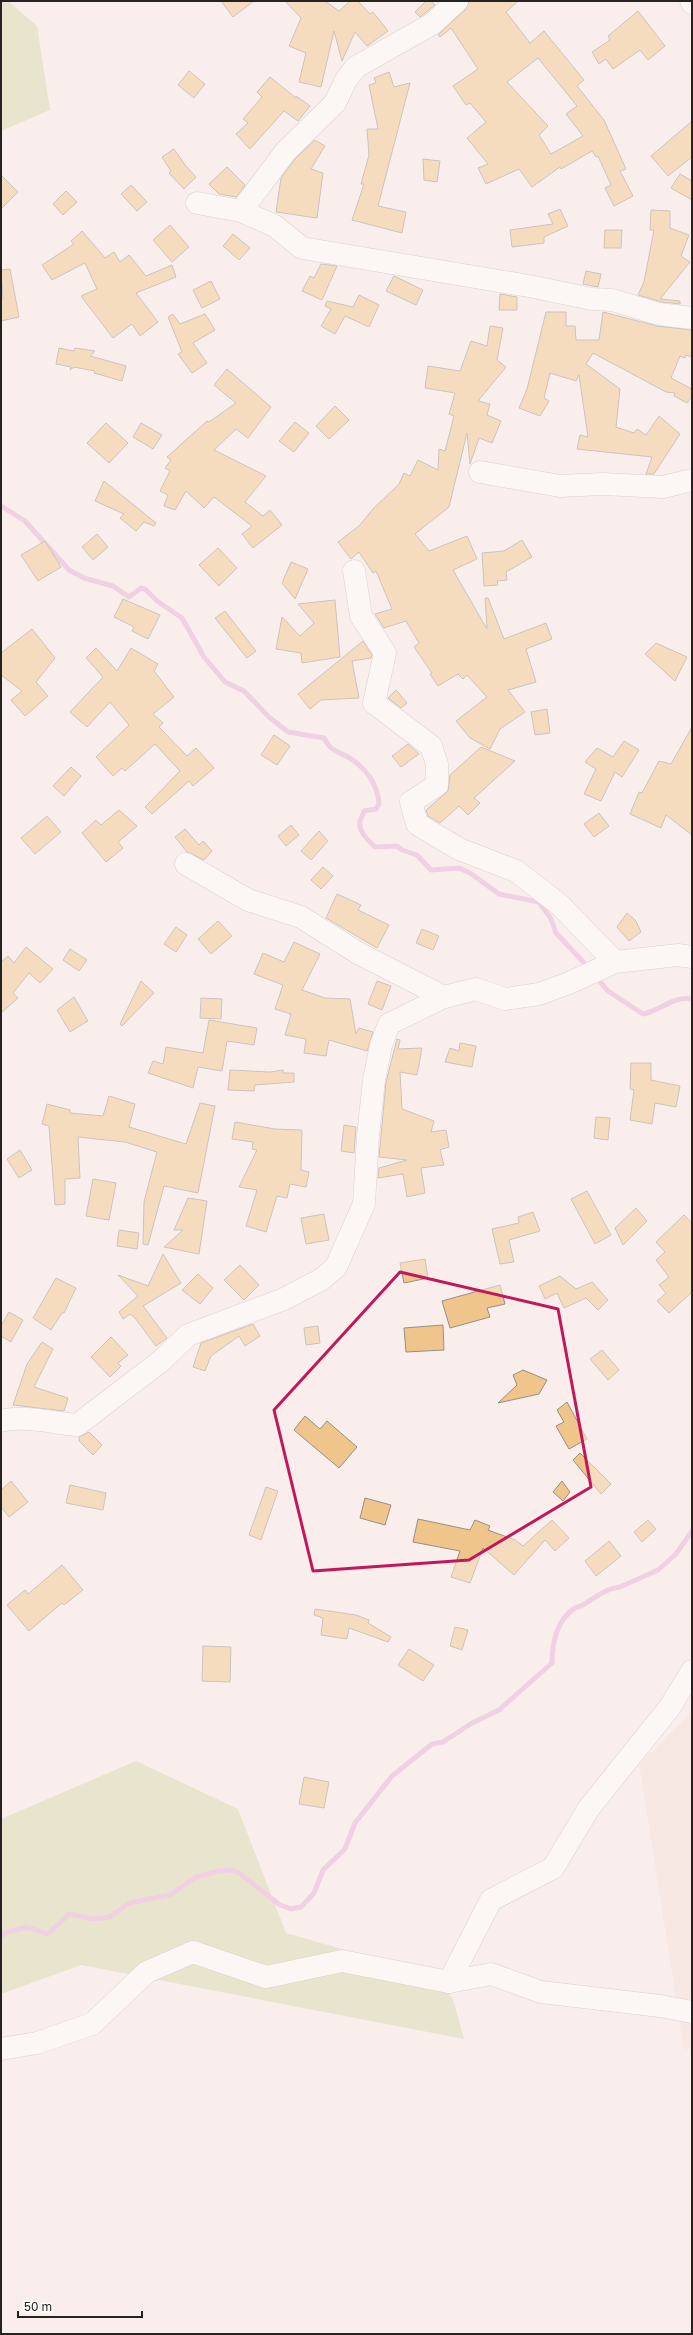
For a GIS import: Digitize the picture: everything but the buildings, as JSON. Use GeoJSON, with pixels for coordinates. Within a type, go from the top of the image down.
{"type":"FeatureCollection","features":[{"type":"Feature","properties":{"kind":"street"},"geometry":{"type":"LineString","coordinates":[[241,211],[286,151],[335,103],[346,80],[356,67],[432,24],[458,1]]}},
{"type":"Feature","properties":{"kind":"street"},"geometry":{"type":"LineString","coordinates":[[197,203],[241,211],[275,226],[302,248],[435,270],[592,299],[612,300],[659,314],[692,318]]}},
{"type":"Feature","properties":{"kind":"street"},"geometry":{"type":"LineString","coordinates":[[480,472],[560,486],[603,484],[663,487],[692,480]]}},
{"type":"Feature","properties":{"kind":"street"},"geometry":{"type":"LineString","coordinates":[[354,571],[361,616],[385,653],[374,704],[431,746],[437,764],[437,785],[411,802],[417,824],[459,849],[516,871],[560,905],[611,964]]}},
{"type":"Feature","properties":{"kind":"street"},"geometry":{"type":"LineString","coordinates":[[186,864],[248,900],[301,917],[358,953],[444,997]]}},
{"type":"Feature","properties":{"kind":"street"},"geometry":{"type":"LineString","coordinates":[[1,1421],[8,1419],[39,1421],[77,1426],[161,1361],[188,1335],[284,1299],[322,1278],[336,1267],[364,1204],[368,1136],[374,1080],[381,1045],[389,1024],[444,997],[476,989],[505,999],[539,994],[569,984],[611,964],[678,955],[692,957]]}},
{"type":"Feature","properties":{"kind":"street"},"geometry":{"type":"LineString","coordinates":[[449,1982],[491,1900],[553,1868],[589,1808],[670,1707],[692,1671]]}},
{"type":"Feature","properties":{"kind":"street"},"geometry":{"type":"LineString","coordinates":[[1,2049],[37,2043],[92,2024],[147,1972],[193,1952],[266,1977],[342,1961],[449,1982],[491,1974],[541,1992],[660,2006],[692,2012]]}},
{"type":"Feature","properties":{"kind":"highlighted area"},"geometry":{"type":"Polygon","coordinates":[[[400,1272],[558,1309],[591,1487],[469,1560],[313,1571],[274,1410],[400,1272]]]}},
{"type":"Feature","properties":{"kind":"shaded area"},"geometry":{"type":"Polygon","coordinates":[[[692,1711],[692,2049],[684,2049],[639,1764],[692,1711]]]}},
{"type":"Feature","properties":{"kind":"green space"},"geometry":{"type":"Polygon","coordinates":[[[1,1],[8,1],[37,26],[50,110],[1,131],[1,1]]]}},
{"type":"Feature","properties":{"kind":"green space"},"geometry":{"type":"Polygon","coordinates":[[[136,1761],[238,1809],[286,1933],[432,1975],[453,1999],[464,2039],[81,1965],[1,1994],[1,1819],[136,1761]]]}},
{"type":"Feature","properties":{"kind":"waterway"},"geometry":{"type":"LineString","coordinates":[[1,506],[25,521],[69,570],[84,578],[113,586],[129,597],[141,588],[145,589],[157,601],[182,618],[204,657],[225,682],[244,691],[269,717],[288,732],[324,738],[331,748],[348,757],[360,766],[370,777],[378,797],[379,804],[376,809],[364,811],[360,821],[362,832],[375,847],[397,846],[402,850],[417,855],[431,870],[459,868],[470,873],[499,894],[539,902],[551,919],[556,933],[589,968]]}},
{"type":"Feature","properties":{"kind":"waterway"},"geometry":{"type":"LineString","coordinates":[[595,976],[608,991],[643,1014],[673,1001],[692,999]]}},
{"type":"Feature","properties":{"kind":"waterway"},"geometry":{"type":"LineString","coordinates":[[1,1936],[7,1932],[27,1927],[48,1934],[69,1914],[93,1919],[110,1917],[129,1903],[170,1895],[196,1877],[218,1871],[233,1870],[238,1872],[280,1905],[291,1909],[301,1907],[314,1893],[323,1870],[345,1849],[355,1823],[392,1776],[432,1744],[443,1742],[472,1723],[499,1710],[552,1663],[553,1648],[557,1632],[564,1618],[569,1613],[575,1608],[584,1605],[606,1591],[620,1587],[658,1570],[676,1554],[692,1531]]}}]}
